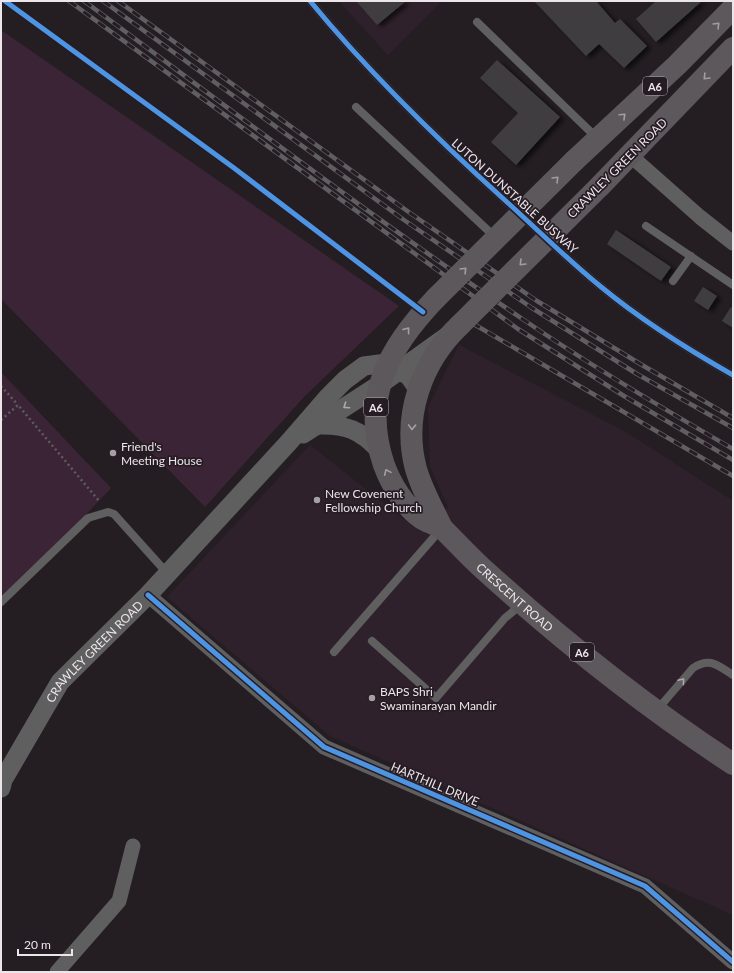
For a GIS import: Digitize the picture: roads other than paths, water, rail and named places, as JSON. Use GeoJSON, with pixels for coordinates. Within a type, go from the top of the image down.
{"type":"FeatureCollection","features":[{"type":"Feature","properties":{"kind":"highway","name":"A6"},"geometry":{"type":"LineString","coordinates":[[380,452],[375,413],[379,385],[394,366],[408,328],[436,298],[574,161],[677,65],[733,8]]}},
{"type":"Feature","properties":{"kind":"highway","name":"CRAWLEY GREEN ROAD"},"geometry":{"type":"LineString","coordinates":[[454,331],[631,156],[733,48]]}},
{"type":"Feature","properties":{"kind":"highway","name":"A6"},"geometry":{"type":"LineString","coordinates":[[442,528],[424,489],[414,458],[411,428],[418,389],[427,369],[454,331]]}},
{"type":"Feature","properties":{"kind":"highway","name":"CRESCENT ROAD"},"geometry":{"type":"LineString","coordinates":[[380,452],[390,480],[411,510],[421,518],[442,528],[479,566],[522,603],[656,711],[733,764]]}},
{"type":"Feature","properties":{"kind":"street"},"geometry":{"type":"LineString","coordinates":[[631,156],[700,217],[733,243]]}},
{"type":"Feature","properties":{"kind":"street","name":"CRAWLEY GREEN ROAD"},"geometry":{"type":"LineString","coordinates":[[1,788],[3,780],[60,682],[148,594],[289,442],[328,397],[345,380],[364,366],[394,366],[454,331]]}},
{"type":"Feature","properties":{"kind":"street"},"geometry":{"type":"LineString","coordinates":[[394,366],[409,376],[418,389]]}},
{"type":"Feature","properties":{"kind":"street","name":"CRAWLEY GREEN ROAD"},"geometry":{"type":"LineString","coordinates":[[289,442],[379,385]]}},
{"type":"Feature","properties":{"kind":"street","name":"CRESCENT ROAD"},"geometry":{"type":"LineString","coordinates":[[318,425],[332,425],[351,429],[370,440],[380,452]]}},
{"type":"Feature","properties":{"kind":"street","name":"HARTHILL DRIVE"},"geometry":{"type":"LineString","coordinates":[[148,594],[324,747],[645,886],[733,962]]}},
{"type":"Feature","properties":{"kind":"street"},"geometry":{"type":"LineString","coordinates":[[57,972],[118,901],[133,846]]}},
{"type":"Feature","properties":{"kind":"lane","name":"LUTON DUNSTABLE BUSWAY"},"geometry":{"type":"LineString","coordinates":[[310,1],[337,34],[412,112],[461,160],[600,286],[662,332],[733,375]]}},
{"type":"Feature","properties":{"kind":"lane"},"geometry":{"type":"LineString","coordinates":[[477,22],[598,139]]}},
{"type":"Feature","properties":{"kind":"lane"},"geometry":{"type":"LineString","coordinates":[[356,107],[496,238]]}},
{"type":"Feature","properties":{"kind":"lane"},"geometry":{"type":"LineString","coordinates":[[646,226],[733,285]]}},
{"type":"Feature","properties":{"kind":"lane"},"geometry":{"type":"LineString","coordinates":[[673,281],[691,256]]}},
{"type":"Feature","properties":{"kind":"lane"},"geometry":{"type":"LineString","coordinates":[[1,602],[88,518],[108,512],[114,514],[167,573]]}},
{"type":"Feature","properties":{"kind":"lane"},"geometry":{"type":"LineString","coordinates":[[334,652],[442,528]]}},
{"type":"Feature","properties":{"kind":"lane"},"geometry":{"type":"LineString","coordinates":[[372,641],[436,698],[505,618],[522,603]]}},
{"type":"Feature","properties":{"kind":"lane"},"geometry":{"type":"LineString","coordinates":[[656,711],[693,668],[706,661],[713,663],[733,675]]}},
{"type":"Feature","properties":{"kind":"railway"},"geometry":{"type":"LineString","coordinates":[[69,1],[518,329],[624,396],[733,460]]}},
{"type":"Feature","properties":{"kind":"railway"},"geometry":{"type":"LineString","coordinates":[[84,1],[302,163],[468,282],[601,370],[733,449]]}},
{"type":"Feature","properties":{"kind":"railway"},"geometry":{"type":"LineString","coordinates":[[103,1],[404,220],[532,308],[637,374],[733,428]]}},
{"type":"Feature","properties":{"kind":"railway"},"geometry":{"type":"LineString","coordinates":[[118,1],[410,213],[537,301],[733,418]]}},
{"type":"Feature","properties":{"kind":"railway"},"geometry":{"type":"LineString","coordinates":[[472,323],[733,476]]}},
{"type":"Feature","properties":{"kind":"place","name":"Friend's Meeting House"},"geometry":{"type":"Point","coordinates":[113,453]}},
{"type":"Feature","properties":{"kind":"place","name":"New Covenent Fellowship Church"},"geometry":{"type":"Point","coordinates":[317,500]}},
{"type":"Feature","properties":{"kind":"place","name":"BAPS Shri Swaminarayan Mandir"},"geometry":{"type":"Point","coordinates":[372,698]}}]}
